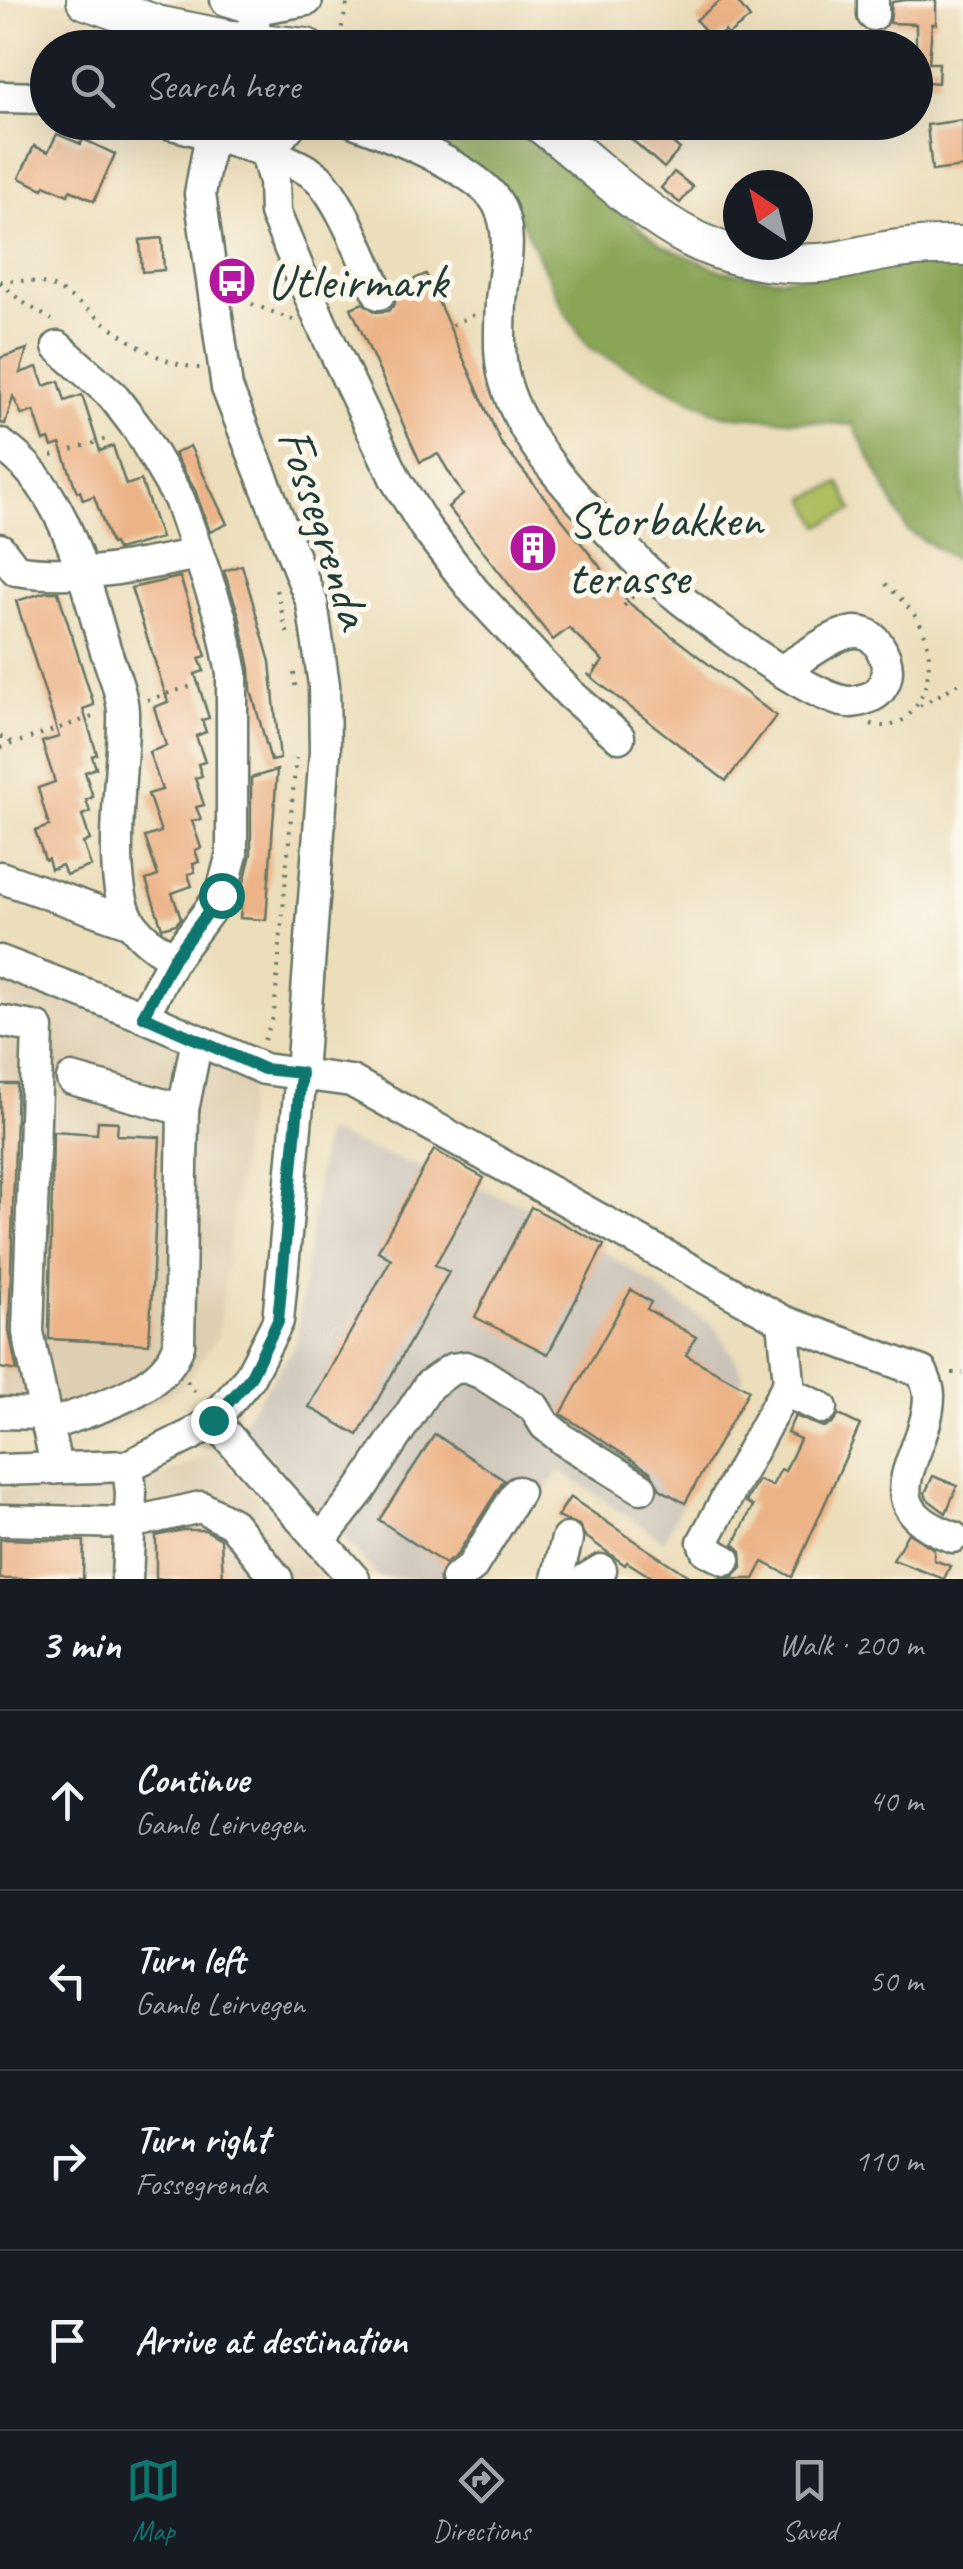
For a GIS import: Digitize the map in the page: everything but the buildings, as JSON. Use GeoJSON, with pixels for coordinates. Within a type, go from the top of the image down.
{"type":"FeatureCollection","features":[{"type":"Feature","properties":{"kind":"main road"},"geometry":{"type":"LineString","coordinates":[[86,0],[157,26],[239,28]]}},
{"type":"Feature","properties":{"kind":"main road"},"geometry":{"type":"LineString","coordinates":[[572,140],[671,229],[740,258],[766,264],[824,263],[882,251],[963,246]]}},
{"type":"Feature","properties":{"kind":"street"},"geometry":{"type":"LineString","coordinates":[[239,28],[307,0]]}},
{"type":"Feature","properties":{"kind":"street"},"geometry":{"type":"LineString","coordinates":[[0,96],[30,97]]}},
{"type":"Feature","properties":{"kind":"street","name":"Fossegrenda"},"geometry":{"type":"LineString","coordinates":[[0,1470],[128,1466],[209,1413],[250,1378],[278,1321],[325,752],[324,685],[312,603],[226,388],[200,194],[210,140]]}},
{"type":"Feature","properties":{"kind":"street"},"geometry":{"type":"LineString","coordinates":[[234,140],[301,164],[322,181],[379,294]]}},
{"type":"Feature","properties":{"kind":"street"},"geometry":{"type":"LineString","coordinates":[[266,154],[278,140]]}},
{"type":"Feature","properties":{"kind":"street"},"geometry":{"type":"LineString","coordinates":[[395,140],[446,162],[481,185],[498,203],[508,249],[499,347],[508,391],[526,427],[566,486],[652,576],[781,670]]}},
{"type":"Feature","properties":{"kind":"street"},"geometry":{"type":"LineString","coordinates":[[266,154],[274,181],[276,213],[302,280],[406,496],[474,591],[570,694],[619,738]]}},
{"type":"Feature","properties":{"kind":"street"},"geometry":{"type":"LineString","coordinates":[[58,347],[112,396],[138,429],[179,499],[221,620],[232,674],[232,854],[221,895],[174,958],[143,1016]]}},
{"type":"Feature","properties":{"kind":"street"},"geometry":{"type":"LineString","coordinates":[[0,444],[25,465],[58,514],[81,574],[123,708],[118,888],[131,923],[155,948],[174,958]]}},
{"type":"Feature","properties":{"kind":"street"},"geometry":{"type":"LineString","coordinates":[[0,549],[16,570],[48,575],[118,570],[198,554]]}},
{"type":"Feature","properties":{"kind":"street"},"geometry":{"type":"LineString","coordinates":[[0,876],[131,923]]}},
{"type":"Feature","properties":{"kind":"street"},"geometry":{"type":"LineString","coordinates":[[0,961],[143,1016],[264,1069],[352,1081],[784,1321],[922,1372],[930,1392],[906,1470],[906,1502],[915,1518],[953,1537]]}},
{"type":"Feature","properties":{"kind":"street"},"geometry":{"type":"LineString","coordinates":[[0,1021],[38,1028],[28,1332],[54,1452],[52,1469]]}},
{"type":"Feature","properties":{"kind":"street"},"geometry":{"type":"LineString","coordinates":[[0,1413],[46,1420],[148,1385],[173,1363],[179,1345],[183,1110],[196,1040]]}},
{"type":"Feature","properties":{"kind":"street"},"geometry":{"type":"LineString","coordinates":[[72,1078],[183,1110]]}},
{"type":"Feature","properties":{"kind":"street"},"geometry":{"type":"LineString","coordinates":[[724,1560],[706,1550],[703,1542],[757,1469],[789,1382],[784,1321]]}},
{"type":"Feature","properties":{"kind":"street"},"geometry":{"type":"LineString","coordinates":[[320,1541],[428,1386],[452,1369],[465,1367],[480,1373],[534,1407],[545,1426],[565,1441],[641,1488]]}},
{"type":"Feature","properties":{"kind":"street"},"geometry":{"type":"LineString","coordinates":[[785,1391],[822,1408]]}},
{"type":"Feature","properties":{"kind":"street"},"geometry":{"type":"LineString","coordinates":[[209,1413],[354,1579]]}},
{"type":"Feature","properties":{"kind":"street"},"geometry":{"type":"LineString","coordinates":[[127,1579],[128,1466]]}},
{"type":"Feature","properties":{"kind":"street"},"geometry":{"type":"LineString","coordinates":[[456,1579],[471,1568],[518,1492]]}},
{"type":"Feature","properties":{"kind":"street"},"geometry":{"type":"LineString","coordinates":[[0,1520],[130,1523],[202,1507],[233,1524],[277,1579]]}},
{"type":"Feature","properties":{"kind":"street"},"geometry":{"type":"LineString","coordinates":[[557,1579],[567,1539]]}},
{"type":"Feature","properties":{"kind":"path"},"geometry":{"type":"LineString","coordinates":[[341,30],[348,0]]}},
{"type":"Feature","properties":{"kind":"path"},"geometry":{"type":"LineString","coordinates":[[0,282],[33,281],[54,288],[175,366],[200,368]]}},
{"type":"Feature","properties":{"kind":"path"},"geometry":{"type":"LineString","coordinates":[[0,282],[58,323],[58,347]]}},
{"type":"Feature","properties":{"kind":"path"},"geometry":{"type":"LineString","coordinates":[[25,465],[138,429]]}},
{"type":"Feature","properties":{"kind":"path"},"geometry":{"type":"LineString","coordinates":[[272,578],[291,654]]}},
{"type":"Feature","properties":{"kind":"path"},"geometry":{"type":"LineString","coordinates":[[293,669],[296,700]]}},
{"type":"Feature","properties":{"kind":"path"},"geometry":{"type":"LineString","coordinates":[[0,748],[232,674]]}},
{"type":"Feature","properties":{"kind":"path"},"geometry":{"type":"LineString","coordinates":[[916,708],[963,681]]}},
{"type":"Feature","properties":{"kind":"path"},"geometry":{"type":"LineString","coordinates":[[0,737],[12,744]]}},
{"type":"Feature","properties":{"kind":"path"},"geometry":{"type":"LineString","coordinates":[[264,1041],[274,1015],[297,751]]}},
{"type":"Feature","properties":{"kind":"path"},"geometry":{"type":"LineString","coordinates":[[173,1363],[209,1413]]}},
{"type":"Feature","properties":{"kind":"shaded area"},"geometry":{"type":"Polygon","coordinates":[[[0,968],[251,1075],[218,1336],[182,1387],[100,1432],[0,1432],[0,968]]]}},
{"type":"Feature","properties":{"kind":"shaded area"},"geometry":{"type":"Polygon","coordinates":[[[324,1132],[552,1215],[716,1328],[744,1375],[664,1541],[560,1470],[478,1579],[381,1579],[240,1425],[295,1347],[324,1132]]]}},
{"type":"Feature","properties":{"kind":"shaded area"},"geometry":{"type":"Polygon","coordinates":[[[217,1451],[324,1579],[0,1579],[0,1490],[134,1488],[217,1451]]]}},
{"type":"Feature","properties":{"kind":"green space"},"geometry":{"type":"Polygon","coordinates":[[[402,140],[532,140],[661,245],[723,271],[776,279],[891,264],[963,260],[963,564],[907,530],[853,425],[722,415],[590,349],[567,315],[509,196],[402,140]]]}},
{"type":"Feature","properties":{"kind":"green space"},"geometry":{"type":"Polygon","coordinates":[[[840,483],[853,510],[820,526],[806,498],[840,483]]]}},
{"type":"Feature","properties":{"kind":"place","name":"Utleirmark"},"geometry":{"type":"Point","coordinates":[232,281]}},
{"type":"Feature","properties":{"kind":"place","name":"Storbakken terasse"},"geometry":{"type":"Point","coordinates":[533,548]}},
{"type":"Feature","properties":{"kind":"route"},"geometry":{"type":"LineString","coordinates":[[213,1420],[250,1378],[278,1321],[301,1073],[264,1069],[143,1016],[174,958],[221,895]]}}]}
